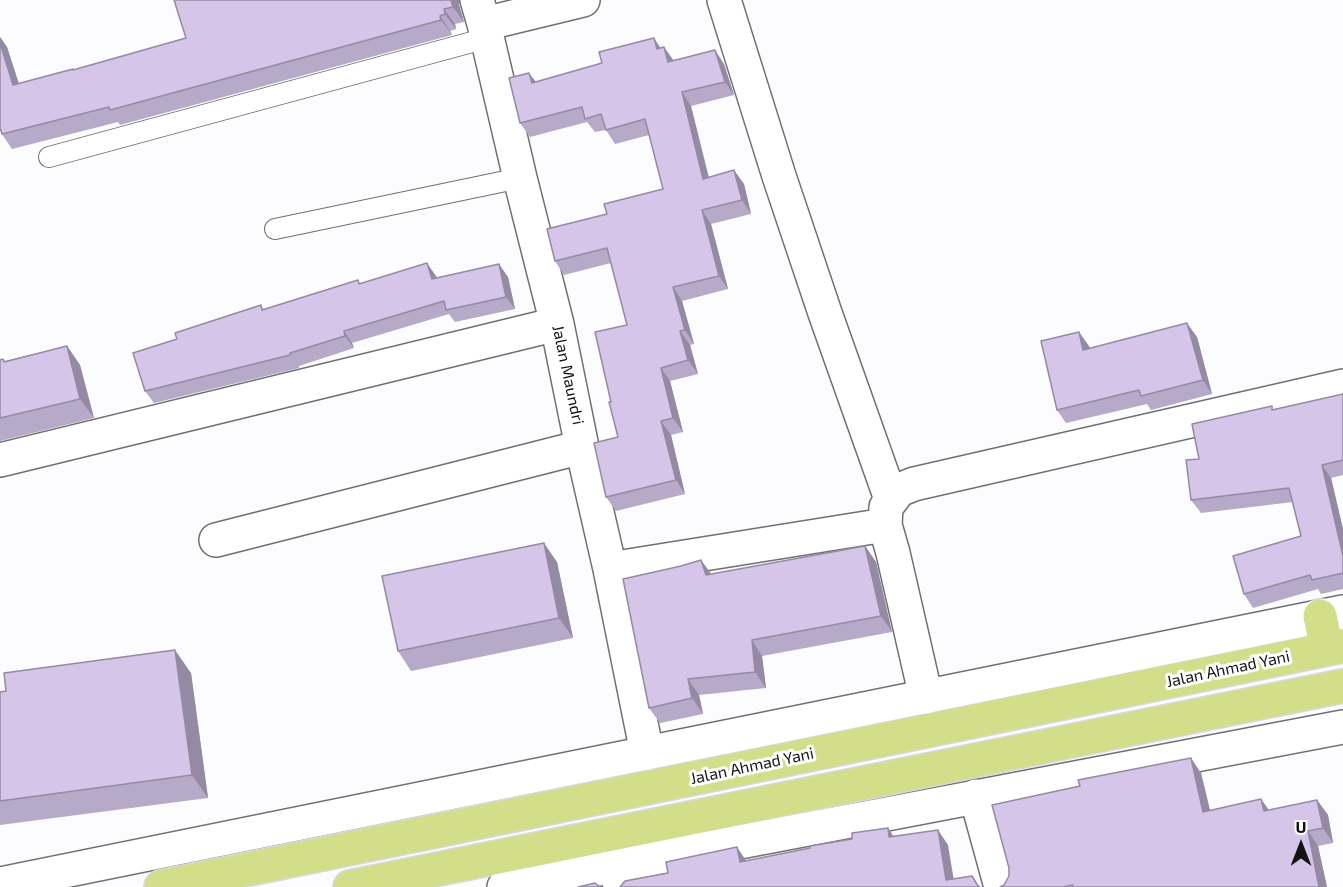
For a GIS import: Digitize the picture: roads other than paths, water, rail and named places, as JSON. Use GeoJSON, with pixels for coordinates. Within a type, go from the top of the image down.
{"type":"FeatureCollection","features":[{"type":"Feature","properties":{"kind":"highway"},"geometry":{"type":"LineString","coordinates":[[1332,614],[1335,647]]}},
{"type":"Feature","properties":{"kind":"highway","name":"Jalan Ahmad Yani"},"geometry":{"type":"LineString","coordinates":[[161,887],[1335,647]]}},
{"type":"Feature","properties":{"kind":"highway"},"geometry":{"type":"LineString","coordinates":[[350,887],[1343,686]]}},
{"type":"Feature","properties":{"kind":"street"},"geometry":{"type":"LineString","coordinates":[[482,21],[583,0]]}},
{"type":"Feature","properties":{"kind":"street"},"geometry":{"type":"LineString","coordinates":[[724,0],[888,512],[894,553],[926,697]]}},
{"type":"Feature","properties":{"kind":"street","name":"Jalan Maundri"},"geometry":{"type":"LineString","coordinates":[[482,21],[519,178],[557,324],[647,753]]}},
{"type":"Feature","properties":{"kind":"street"},"geometry":{"type":"LineString","coordinates":[[0,460],[557,324]]}},
{"type":"Feature","properties":{"kind":"street"},"geometry":{"type":"LineString","coordinates":[[888,512],[899,490],[914,484],[1343,386]]}},
{"type":"Feature","properties":{"kind":"street"},"geometry":{"type":"LineString","coordinates":[[216,540],[582,447]]}},
{"type":"Feature","properties":{"kind":"street"},"geometry":{"type":"LineString","coordinates":[[610,569],[888,512]]}},
{"type":"Feature","properties":{"kind":"street"},"geometry":{"type":"LineString","coordinates":[[0,884],[1332,614]]}},
{"type":"Feature","properties":{"kind":"street"},"geometry":{"type":"LineString","coordinates":[[504,887],[618,876],[976,796],[1343,727]]}},
{"type":"Feature","properties":{"kind":"street"},"geometry":{"type":"LineString","coordinates":[[976,796],[1001,887]]}},
{"type":"Feature","properties":{"kind":"lane"},"geometry":{"type":"LineString","coordinates":[[49,157],[482,21]]}},
{"type":"Feature","properties":{"kind":"lane"},"geometry":{"type":"LineString","coordinates":[[275,229],[519,178]]}}]}
